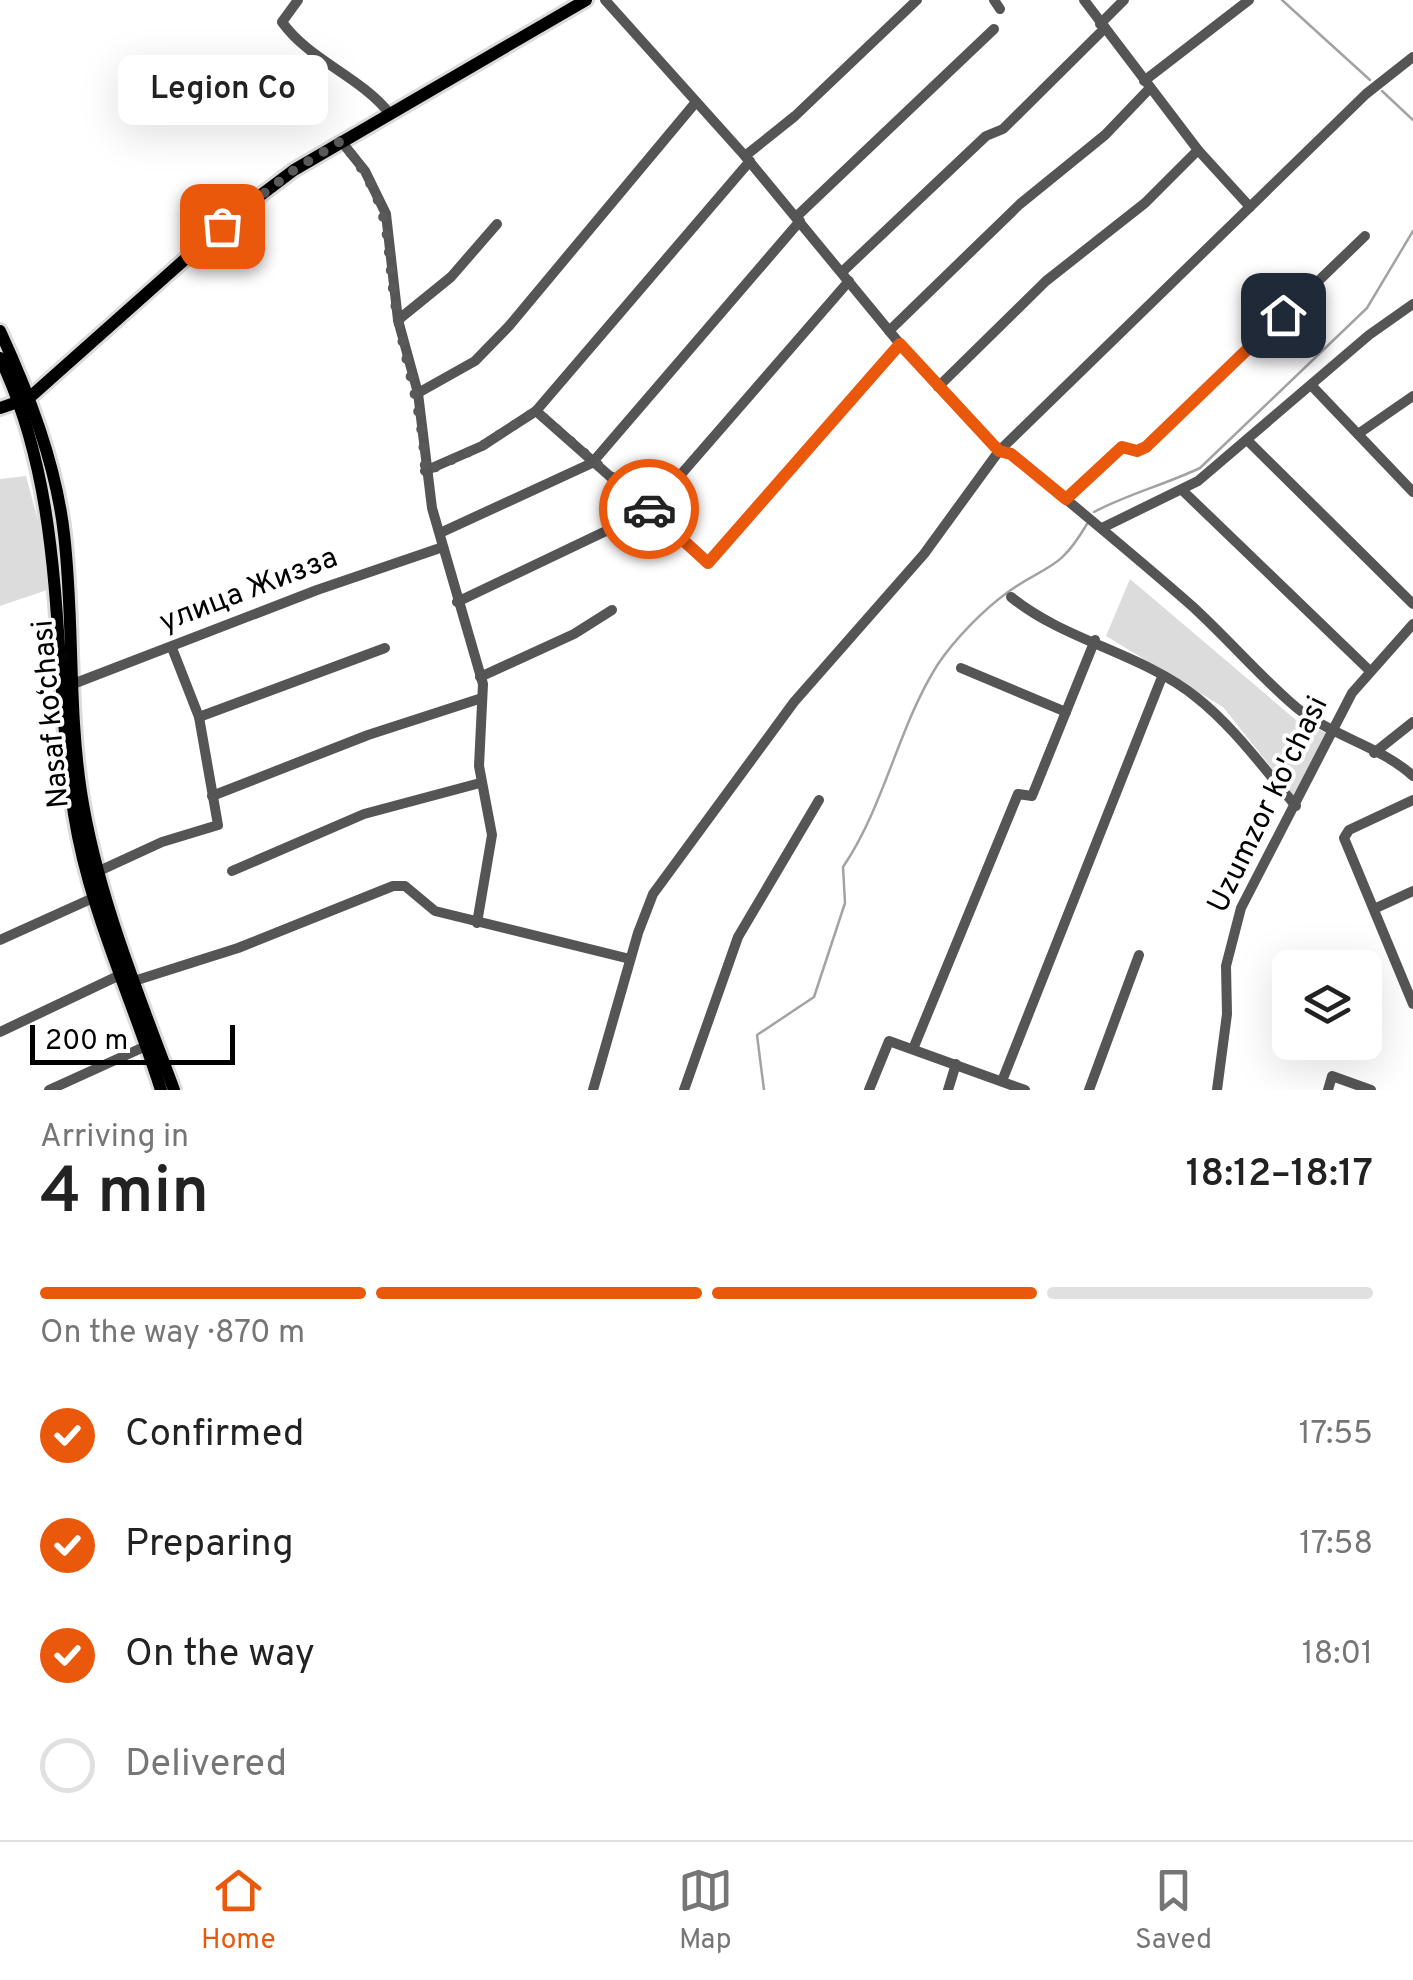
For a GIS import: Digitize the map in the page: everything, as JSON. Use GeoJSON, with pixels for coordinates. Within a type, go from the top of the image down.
{"type":"FeatureCollection","features":[{"type":"Feature","properties":{"kind":"main road"},"geometry":{"type":"LineString","coordinates":[[0,408],[24,401],[237,213],[341,141],[586,0]]}},
{"type":"Feature","properties":{"kind":"main road","name":"Nasaf ko‘chasi"},"geometry":{"type":"LineString","coordinates":[[0,331],[64,534],[81,790],[127,978],[162,1090]]}},
{"type":"Feature","properties":{"kind":"main road","name":"Nasaf ko‘chasi"},"geometry":{"type":"LineString","coordinates":[[0,358],[24,401],[52,534],[70,781],[93,898],[174,1090]]}},
{"type":"Feature","properties":{"kind":"street"},"geometry":{"type":"LineString","coordinates":[[298,0],[282,22],[293,37],[378,100],[390,114]]}},
{"type":"Feature","properties":{"kind":"street"},"geometry":{"type":"LineString","coordinates":[[606,0],[748,158],[900,344],[999,451],[1011,454],[1102,528],[1191,606],[1291,704],[1333,733],[1394,759],[1413,776]]}},
{"type":"Feature","properties":{"kind":"street"},"geometry":{"type":"LineString","coordinates":[[425,472],[482,446],[536,411],[748,158],[917,0]]}},
{"type":"Feature","properties":{"kind":"street"},"geometry":{"type":"LineString","coordinates":[[1084,0],[1198,150],[1250,207]]}},
{"type":"Feature","properties":{"kind":"street"},"geometry":{"type":"LineString","coordinates":[[457,602],[650,510],[846,276],[986,136],[1003,130],[1124,0]]}},
{"type":"Feature","properties":{"kind":"street"},"geometry":{"type":"LineString","coordinates":[[889,331],[1020,204],[1105,135],[1147,85],[1248,0]]}},
{"type":"Feature","properties":{"kind":"street"},"geometry":{"type":"LineString","coordinates":[[440,533],[592,463],[798,219],[994,29]]}},
{"type":"Feature","properties":{"kind":"street"},"geometry":{"type":"LineString","coordinates":[[609,1090],[594,1087],[653,894],[794,702],[924,554],[999,451],[1366,94],[1413,57]]}},
{"type":"Feature","properties":{"kind":"street"},"geometry":{"type":"LineString","coordinates":[[418,393],[475,360],[509,326],[696,102]]}},
{"type":"Feature","properties":{"kind":"street"},"geometry":{"type":"LineString","coordinates":[[341,141],[365,171],[386,214],[398,320],[418,393],[425,472],[480,677],[480,783],[492,835],[477,923]]}},
{"type":"Feature","properties":{"kind":"street"},"geometry":{"type":"LineString","coordinates":[[938,387],[1034,292],[1145,203],[1198,150]]}},
{"type":"Feature","properties":{"kind":"street"},"geometry":{"type":"LineString","coordinates":[[398,320],[451,277],[497,224]]}},
{"type":"Feature","properties":{"kind":"street"},"geometry":{"type":"LineString","coordinates":[[1066,499],[1122,447],[1137,451],[1146,447],[1365,236]]}},
{"type":"Feature","properties":{"kind":"street"},"geometry":{"type":"LineString","coordinates":[[1102,528],[1182,490],[1413,304]]}},
{"type":"Feature","properties":{"kind":"street"},"geometry":{"type":"LineString","coordinates":[[536,411],[708,563],[900,344]]}},
{"type":"Feature","properties":{"kind":"street"},"geometry":{"type":"LineString","coordinates":[[1311,385],[1413,492]]}},
{"type":"Feature","properties":{"kind":"street"},"geometry":{"type":"LineString","coordinates":[[1358,434],[1413,396]]}},
{"type":"Feature","properties":{"kind":"street"},"geometry":{"type":"LineString","coordinates":[[1247,440],[1413,604]]}},
{"type":"Feature","properties":{"kind":"street"},"geometry":{"type":"LineString","coordinates":[[1402,480],[1413,473]]}},
{"type":"Feature","properties":{"kind":"street"},"geometry":{"type":"LineString","coordinates":[[1182,490],[1370,671]]}},
{"type":"Feature","properties":{"kind":"street","name":"улица Жизза"},"geometry":{"type":"LineString","coordinates":[[73,684],[317,590],[443,547]]}},
{"type":"Feature","properties":{"kind":"street"},"geometry":{"type":"LineString","coordinates":[[1012,597],[1033,614],[1095,640],[1195,696],[1296,806]]}},
{"type":"Feature","properties":{"kind":"street"},"geometry":{"type":"LineString","coordinates":[[480,677],[574,634],[612,610]]}},
{"type":"Feature","properties":{"kind":"street","name":"Uzumzor ko'chasi"},"geometry":{"type":"LineString","coordinates":[[1217,1090],[1230,946],[1241,908],[1352,692],[1413,624]]}},
{"type":"Feature","properties":{"kind":"street"},"geometry":{"type":"LineString","coordinates":[[913,1049],[1018,794],[1032,796],[1095,640]]}},
{"type":"Feature","properties":{"kind":"street"},"geometry":{"type":"LineString","coordinates":[[99,871],[162,842],[218,824],[199,717],[172,648]]}},
{"type":"Feature","properties":{"kind":"street"},"geometry":{"type":"LineString","coordinates":[[199,717],[385,648]]}},
{"type":"Feature","properties":{"kind":"street"},"geometry":{"type":"LineString","coordinates":[[961,668],[1066,712]]}},
{"type":"Feature","properties":{"kind":"street"},"geometry":{"type":"LineString","coordinates":[[1002,1082],[1162,677]]}},
{"type":"Feature","properties":{"kind":"street"},"geometry":{"type":"LineString","coordinates":[[212,796],[368,735],[482,698]]}},
{"type":"Feature","properties":{"kind":"street"},"geometry":{"type":"LineString","coordinates":[[1374,753],[1413,722]]}},
{"type":"Feature","properties":{"kind":"street"},"geometry":{"type":"LineString","coordinates":[[232,871],[364,814],[480,783]]}},
{"type":"Feature","properties":{"kind":"street"},"geometry":{"type":"LineString","coordinates":[[684,1090],[738,936],[819,800]]}},
{"type":"Feature","properties":{"kind":"street"},"geometry":{"type":"LineString","coordinates":[[1413,800],[1349,830],[1344,838],[1413,1004]]}},
{"type":"Feature","properties":{"kind":"street"},"geometry":{"type":"LineString","coordinates":[[0,1032],[127,978],[238,948],[393,886],[405,886],[435,910],[477,923],[630,959]]}},
{"type":"Feature","properties":{"kind":"street"},"geometry":{"type":"LineString","coordinates":[[1376,908],[1413,891]]}},
{"type":"Feature","properties":{"kind":"street"},"geometry":{"type":"LineString","coordinates":[[0,940],[93,898]]}},
{"type":"Feature","properties":{"kind":"street"},"geometry":{"type":"LineString","coordinates":[[1089,1090],[1139,955]]}},
{"type":"Feature","properties":{"kind":"street"},"geometry":{"type":"LineString","coordinates":[[869,1090],[888,1041],[1026,1090]]}},
{"type":"Feature","properties":{"kind":"street"},"geometry":{"type":"LineString","coordinates":[[49,1090],[146,1046]]}},
{"type":"Feature","properties":{"kind":"street"},"geometry":{"type":"LineString","coordinates":[[948,1090],[956,1064]]}},
{"type":"Feature","properties":{"kind":"street"},"geometry":{"type":"LineString","coordinates":[[1328,1090],[1332,1076],[1370,1090]]}},
{"type":"Feature","properties":{"kind":"shaded area"},"geometry":{"type":"Polygon","coordinates":[[[26,476],[40,528],[47,590],[0,606],[0,479],[26,476]]]}},
{"type":"Feature","properties":{"kind":"shaded area"},"geometry":{"type":"Polygon","coordinates":[[[1130,579],[1296,720],[1327,733],[1294,796],[1223,707],[1106,636],[1130,579]]]}},
{"type":"Feature","properties":{"kind":"waterway"},"geometry":{"type":"LineString","coordinates":[[1282,0],[1370,80]]}},
{"type":"Feature","properties":{"kind":"waterway"},"geometry":{"type":"LineString","coordinates":[[1382,91],[1413,120]]}},
{"type":"Feature","properties":{"kind":"waterway"},"geometry":{"type":"LineString","coordinates":[[1094,512],[1200,468],[1367,308],[1413,231]]}},
{"type":"Feature","properties":{"kind":"waterway"},"geometry":{"type":"LineString","coordinates":[[764,1090],[757,1035],[814,997],[845,903],[843,867],[870,818],[924,688],[961,635],[1008,592],[1060,559],[1087,524]]}},
{"type":"Feature","properties":{"kind":"way so far"},"geometry":{"type":"LineString","coordinates":[[222,226],[294,170],[341,141],[365,171],[386,214],[398,320],[424,428],[425,472],[482,446],[536,411],[649,509]]}},
{"type":"Feature","properties":{"kind":"place","name":"Legion Co"},"geometry":{"type":"Point","coordinates":[222,226]}},
{"type":"Feature","properties":{"kind":"route"},"geometry":{"type":"LineString","coordinates":[[649,509],[708,563],[900,344],[999,451],[1011,454],[1066,499],[1122,447],[1137,451],[1146,447],[1283,315]]}}]}
